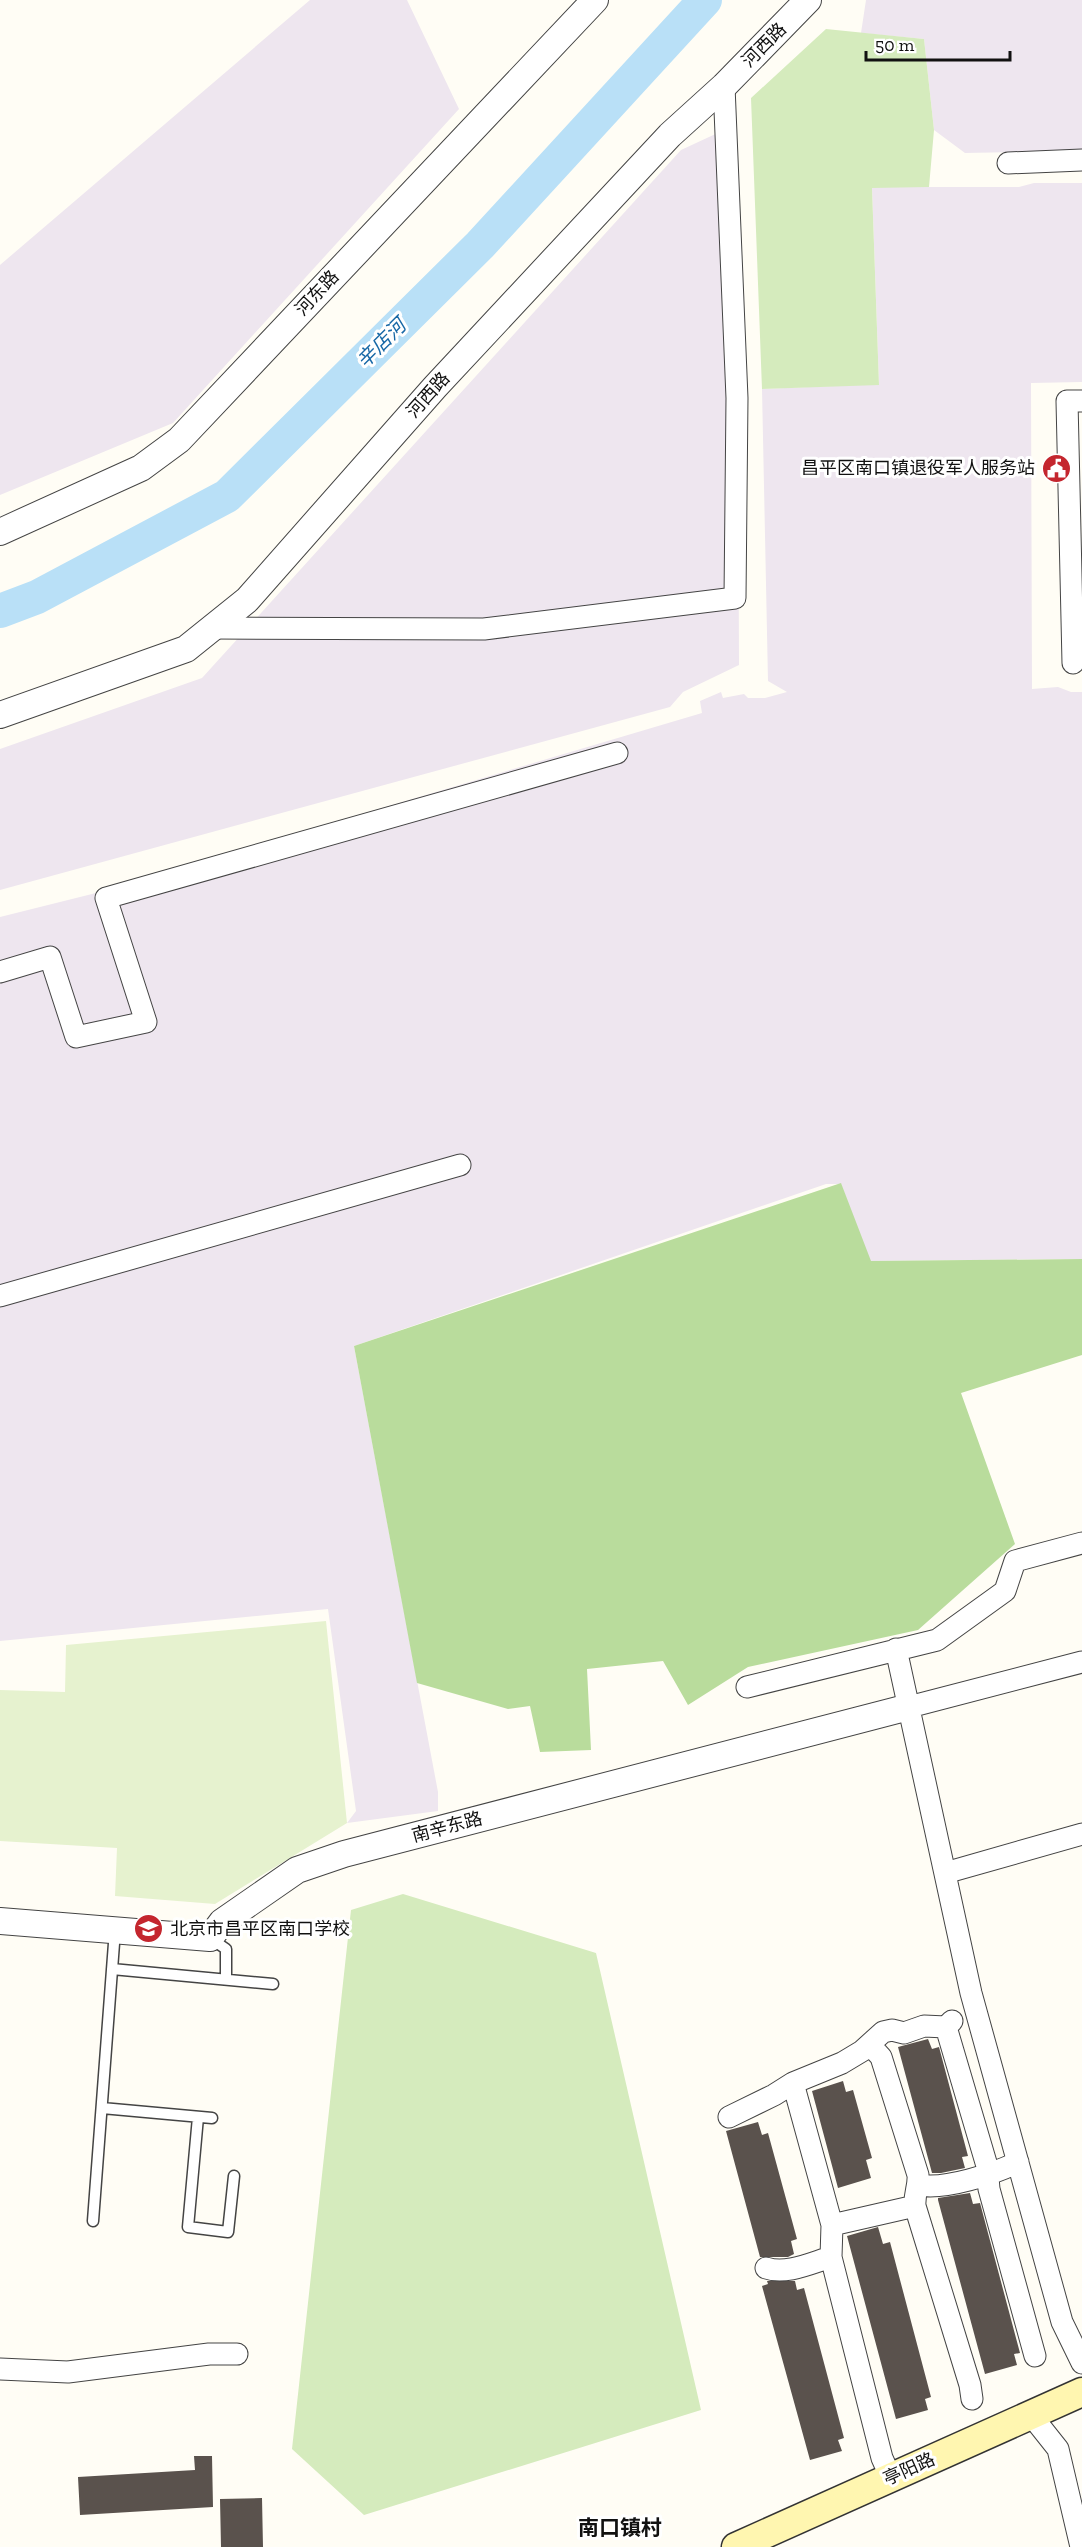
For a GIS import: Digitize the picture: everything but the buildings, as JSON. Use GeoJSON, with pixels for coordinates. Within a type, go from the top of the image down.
{"type":"FeatureCollection","features":[{"type":"Feature","properties":{"kind":"main road","name":"亭阳路"},"geometry":{"type":"LineString","coordinates":[[736,2547],[1082,2392]]}},
{"type":"Feature","properties":{"kind":"street","name":"河东路"},"geometry":{"type":"LineString","coordinates":[[0,532],[141,468],[179,440],[595,0]]}},
{"type":"Feature","properties":{"kind":"street","name":"河西路"},"geometry":{"type":"LineString","coordinates":[[0,715],[186,649],[247,600],[435,387],[670,135],[724,86],[808,0]]}},
{"type":"Feature","properties":{"kind":"street"},"geometry":{"type":"LineString","coordinates":[[212,628],[484,630],[735,598],[737,398],[724,86]]}},
{"type":"Feature","properties":{"kind":"street"},"geometry":{"type":"LineString","coordinates":[[1008,163],[1082,160]]}},
{"type":"Feature","properties":{"kind":"street"},"geometry":{"type":"LineString","coordinates":[[1076,653],[1077,577],[1067,401],[1082,401]]}},
{"type":"Feature","properties":{"kind":"street"},"geometry":{"type":"LineString","coordinates":[[0,972],[50,957],[76,1037],[146,1022],[106,898],[617,753]]}},
{"type":"Feature","properties":{"kind":"street"},"geometry":{"type":"LineString","coordinates":[[0,1296],[460,1164]]}},
{"type":"Feature","properties":{"kind":"street"},"geometry":{"type":"LineString","coordinates":[[747,1687],[937,1640],[1005,1591],[1015,1561],[1082,1543]]}},
{"type":"Feature","properties":{"kind":"street"},"geometry":{"type":"LineString","coordinates":[[896,1649],[971,1993],[1062,2322],[1082,2363]]}},
{"type":"Feature","properties":{"kind":"street"},"geometry":{"type":"LineString","coordinates":[[909,1707],[1082,1662]]}},
{"type":"Feature","properties":{"kind":"street","name":"南辛东路"},"geometry":{"type":"LineString","coordinates":[[210,1938],[222,1922],[297,1870],[344,1854],[909,1707]]}},
{"type":"Feature","properties":{"kind":"street"},"geometry":{"type":"LineString","coordinates":[[945,1873],[1082,1834]]}},
{"type":"Feature","properties":{"kind":"street"},"geometry":{"type":"LineString","coordinates":[[0,1921],[210,1938]]}},
{"type":"Feature","properties":{"kind":"street"},"geometry":{"type":"LineString","coordinates":[[729,2117],[793,2083],[842,2063],[870,2045],[883,2032],[892,2030],[904,2033],[924,2026],[949,2024],[987,2166],[986,2176],[1035,2356]]}},
{"type":"Feature","properties":{"kind":"street"},"geometry":{"type":"LineString","coordinates":[[870,2045],[880,2058],[972,2399]]}},
{"type":"Feature","properties":{"kind":"street"},"geometry":{"type":"LineString","coordinates":[[793,2083],[832,2225],[831,2257],[882,2458],[891,2478]]}},
{"type":"Feature","properties":{"kind":"street"},"geometry":{"type":"LineString","coordinates":[[832,2225],[940,2186],[986,2176],[1018,2162]]}},
{"type":"Feature","properties":{"kind":"street"},"geometry":{"type":"LineString","coordinates":[[766,2268],[773,2270],[793,2268],[831,2257]]}},
{"type":"Feature","properties":{"kind":"street"},"geometry":{"type":"LineString","coordinates":[[0,2369],[68,2372],[209,2354],[237,2354]]}},
{"type":"Feature","properties":{"kind":"street"},"geometry":{"type":"LineString","coordinates":[[1031,2415],[1058,2449],[1081,2547]]}},
{"type":"Feature","properties":{"kind":"lane"},"geometry":{"type":"LineString","coordinates":[[93,2221],[116,1930]]}},
{"type":"Feature","properties":{"kind":"lane"},"geometry":{"type":"LineString","coordinates":[[210,1938],[226,1949],[226,1979]]}},
{"type":"Feature","properties":{"kind":"lane"},"geometry":{"type":"LineString","coordinates":[[112,1969],[273,1983]]}},
{"type":"Feature","properties":{"kind":"lane"},"geometry":{"type":"LineString","coordinates":[[102,2108],[212,2118]]}},
{"type":"Feature","properties":{"kind":"lane"},"geometry":{"type":"LineString","coordinates":[[198,2117],[188,2227],[228,2232],[234,2176]]}},
{"type":"Feature","properties":{"kind":"shaded area"},"geometry":{"type":"Polygon","coordinates":[[[310,0],[407,0],[459,109],[173,423],[0,495],[0,265],[310,0]]]}},
{"type":"Feature","properties":{"kind":"shaded area"},"geometry":{"type":"Polygon","coordinates":[[[866,0],[1082,0],[1082,151],[965,153],[934,130],[924,39],[861,33],[866,0]]]}},
{"type":"Feature","properties":{"kind":"shaded area"},"geometry":{"type":"Polygon","coordinates":[[[737,124],[739,665],[683,692],[670,707],[0,890],[0,749],[202,678],[681,150],[737,124]]]}},
{"type":"Feature","properties":{"kind":"shaded area"},"geometry":{"type":"Polygon","coordinates":[[[1034,183],[1082,183],[1082,382],[1031,383],[1032,689],[1058,687],[1071,692],[1082,692],[1082,1259],[870,1261],[841,1184],[826,1184],[354,1346],[438,1792],[438,1811],[347,1823],[356,1811],[328,1609],[0,1641],[0,917],[92,894],[702,713],[700,701],[721,692],[723,698],[744,694],[748,698],[765,698],[787,692],[768,681],[762,389],[879,384],[872,187],[1019,187],[1034,183]]]}},
{"type":"Feature","properties":{"kind":"green space"},"geometry":{"type":"Polygon","coordinates":[[[826,29],[924,39],[934,130],[929,187],[872,188],[879,385],[762,389],[751,98],[826,29]]]}},
{"type":"Feature","properties":{"kind":"green space"},"geometry":{"type":"Polygon","coordinates":[[[841,1183],[871,1261],[1082,1259],[1082,1355],[961,1393],[1015,1544],[918,1630],[748,1667],[688,1705],[663,1661],[587,1669],[591,1750],[540,1752],[530,1706],[508,1709],[417,1683],[354,1346],[841,1183]]]}},
{"type":"Feature","properties":{"kind":"green space"},"geometry":{"type":"Polygon","coordinates":[[[326,1621],[347,1823],[215,1904],[115,1896],[117,1848],[0,1841],[0,1690],[65,1692],[66,1645],[326,1621]]]}},
{"type":"Feature","properties":{"kind":"green space"},"geometry":{"type":"Polygon","coordinates":[[[403,1894],[596,1953],[701,2410],[364,2515],[292,2449],[351,1910],[403,1894]]]}},
{"type":"Feature","properties":{"kind":"waterway","name":"辛店河"},"geometry":{"type":"LineString","coordinates":[[0,611],[37,597],[227,496],[480,245],[705,0]]}},
{"type":"Feature","properties":{"kind":"place","name":"昌平区南口镇退役军人服务站"},"geometry":{"type":"Point","coordinates":[1056,468]}},
{"type":"Feature","properties":{"kind":"place","name":"北京市昌平区南口学校"},"geometry":{"type":"Point","coordinates":[149,1929]}},
{"type":"Feature","properties":{"kind":"district","name":"南口镇村"},"geometry":{"type":"Point","coordinates":[620,2527]}}]}
